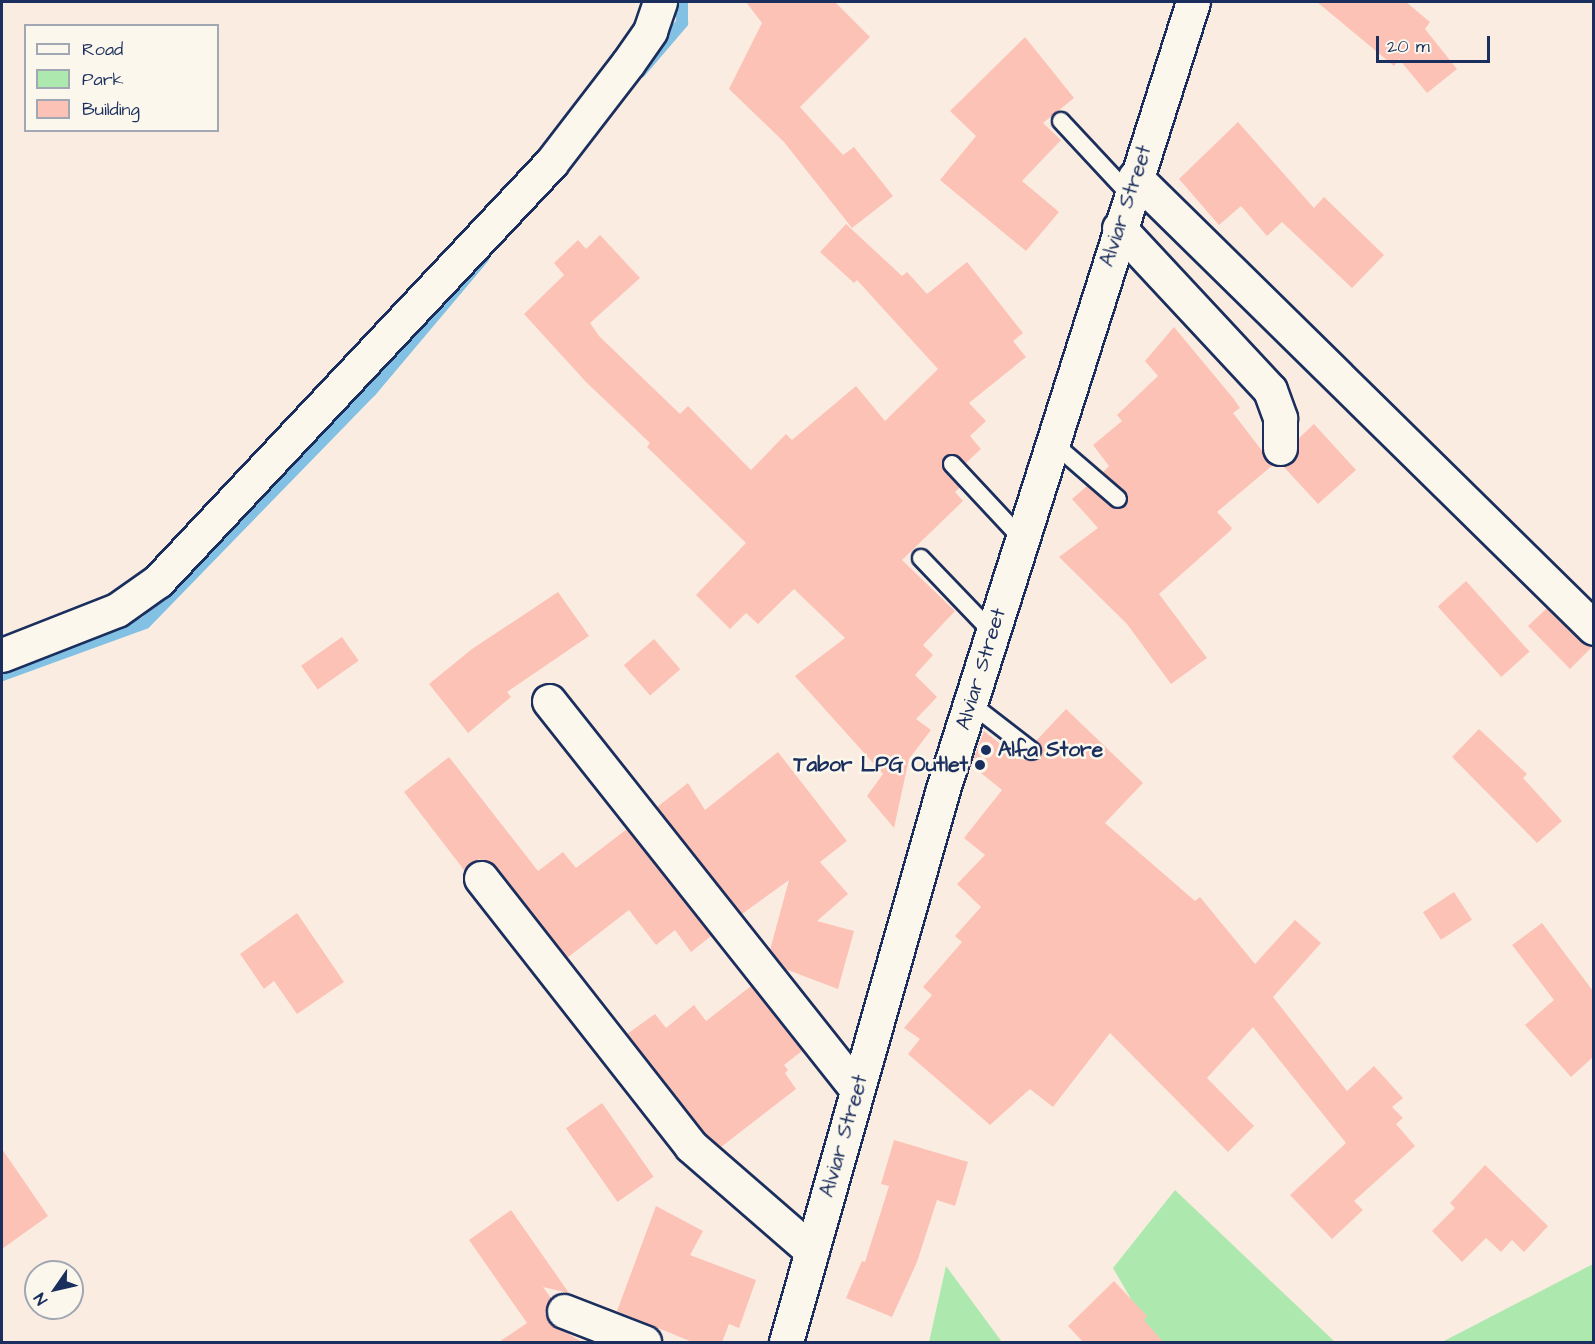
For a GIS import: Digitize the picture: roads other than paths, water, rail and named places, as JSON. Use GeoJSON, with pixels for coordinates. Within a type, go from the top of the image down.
{"type":"FeatureCollection","features":[{"type":"Feature","properties":{"kind":"street"},"geometry":{"type":"LineString","coordinates":[[2,655],[117,610],[158,581],[551,163],[650,31],[660,2]]}},
{"type":"Feature","properties":{"kind":"street","name":"Alviar Street"},"geometry":{"type":"LineString","coordinates":[[786,1342],[970,703],[1132,186],[1193,2]]}},
{"type":"Feature","properties":{"kind":"street"},"geometry":{"type":"LineString","coordinates":[[1132,186],[1593,628]]}},
{"type":"Feature","properties":{"kind":"street"},"geometry":{"type":"LineString","coordinates":[[1119,228],[1270,390],[1280,418],[1280,448]]}},
{"type":"Feature","properties":{"kind":"street"},"geometry":{"type":"LineString","coordinates":[[549,701],[857,1090]]}},
{"type":"Feature","properties":{"kind":"street"},"geometry":{"type":"LineString","coordinates":[[482,878],[691,1146],[812,1251]]}},
{"type":"Feature","properties":{"kind":"street"},"geometry":{"type":"LineString","coordinates":[[564,1311],[644,1342]]}},
{"type":"Feature","properties":{"kind":"lane"},"geometry":{"type":"LineString","coordinates":[[1060,121],[1132,186]]}},
{"type":"Feature","properties":{"kind":"lane"},"geometry":{"type":"LineString","coordinates":[[1052,442],[1118,499]]}},
{"type":"Feature","properties":{"kind":"lane"},"geometry":{"type":"LineString","coordinates":[[952,464],[1022,539]]}},
{"type":"Feature","properties":{"kind":"lane"},"geometry":{"type":"LineString","coordinates":[[921,558],[992,632]]}},
{"type":"Feature","properties":{"kind":"lane"},"geometry":{"type":"LineString","coordinates":[[970,703],[1032,751]]}},
{"type":"Feature","properties":{"kind":"waterway"},"geometry":{"type":"LineString","coordinates":[[640,72],[682,23],[682,2]]}},
{"type":"Feature","properties":{"kind":"waterway"},"geometry":{"type":"LineString","coordinates":[[2,675],[145,623],[371,391],[484,257]]}},
{"type":"Feature","properties":{"kind":"place","name":"Alfa Store"},"geometry":{"type":"Point","coordinates":[986,750]}},
{"type":"Feature","properties":{"kind":"place","name":"Tabor LPG Outlet"},"geometry":{"type":"Point","coordinates":[980,765]}}]}
